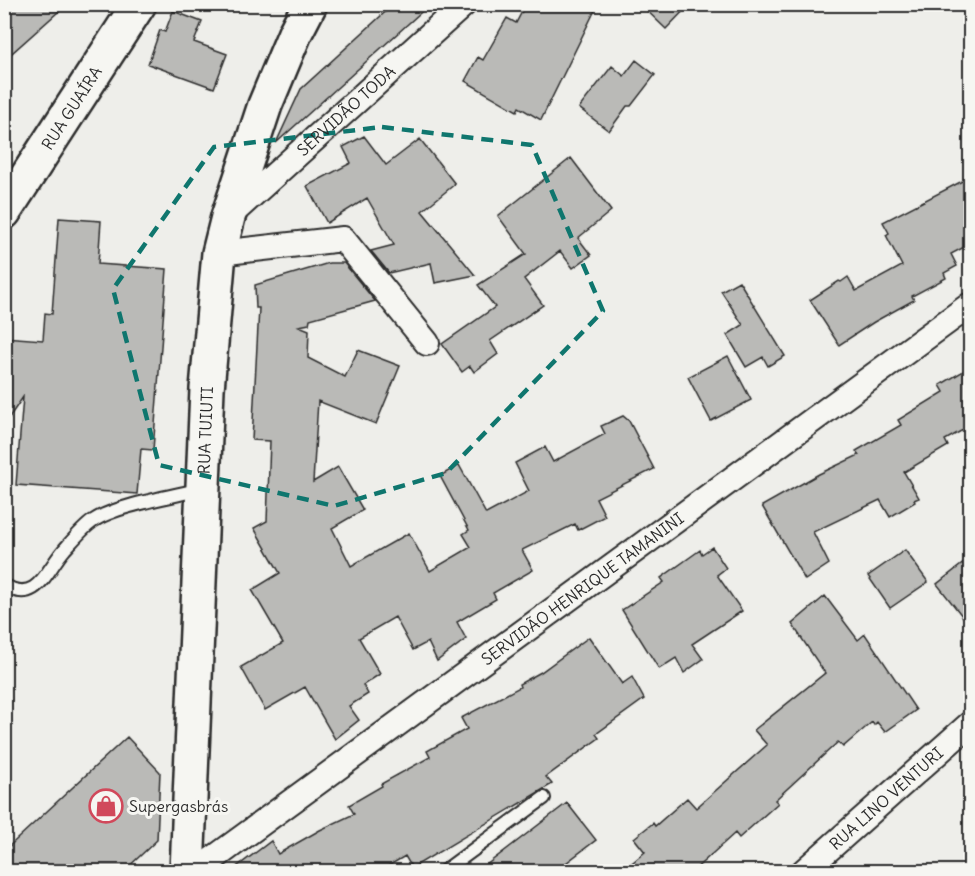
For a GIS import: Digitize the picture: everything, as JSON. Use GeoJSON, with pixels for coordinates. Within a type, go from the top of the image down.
{"type":"FeatureCollection","features":[{"type":"Feature","properties":{"kind":"main road","name":"RUA GUAÍRA"},"geometry":{"type":"LineString","coordinates":[[4,212],[139,4]]}},
{"type":"Feature","properties":{"kind":"main road","name":"RUA TUIUTI"},"geometry":{"type":"LineString","coordinates":[[187,872],[202,489],[210,343],[219,253],[228,217],[265,105],[295,33],[310,4]]}},
{"type":"Feature","properties":{"kind":"street","name":"SERVIDÃO TODA"},"geometry":{"type":"LineString","coordinates":[[228,217],[464,4]]}},
{"type":"Feature","properties":{"kind":"street"},"geometry":{"type":"LineString","coordinates":[[219,253],[344,239],[427,343]]}},
{"type":"Feature","properties":{"kind":"street","name":"SERVIDÃO HENRIQUE TAMANINI"},"geometry":{"type":"LineString","coordinates":[[195,872],[970,305]]}},
{"type":"Feature","properties":{"kind":"street","name":"RUA LINO VENTURI"},"geometry":{"type":"LineString","coordinates":[[803,872],[970,724]]}},
{"type":"Feature","properties":{"kind":"lane"},"geometry":{"type":"LineString","coordinates":[[4,585],[23,591],[36,587],[45,579],[63,551],[94,520],[115,511],[202,489]]}},
{"type":"Feature","properties":{"kind":"lane"},"geometry":{"type":"LineString","coordinates":[[443,872],[544,798]]}},
{"type":"Feature","properties":{"kind":"highlighted area"},"geometry":{"type":"Polygon","coordinates":[[[382,127],[532,145],[603,311],[446,473],[334,506],[159,465],[113,289],[214,147],[382,127]]]}},
{"type":"Feature","properties":{"kind":"building"},"geometry":{"type":"Polygon","coordinates":[[[4,4],[67,4],[4,60],[4,4]]]}},
{"type":"Feature","properties":{"kind":"building"},"geometry":{"type":"Polygon","coordinates":[[[394,4],[430,4],[276,143],[301,89],[394,4]]]}},
{"type":"Feature","properties":{"kind":"building"},"geometry":{"type":"Polygon","coordinates":[[[526,4],[598,4],[541,120],[519,107],[517,111],[465,81],[478,57],[483,60],[507,18],[516,23],[526,4]]]}},
{"type":"Feature","properties":{"kind":"building"},"geometry":{"type":"Polygon","coordinates":[[[640,4],[690,4],[666,29],[640,4]]]}},
{"type":"Feature","properties":{"kind":"building"},"geometry":{"type":"Polygon","coordinates":[[[173,11],[202,22],[194,42],[227,54],[214,88],[148,64],[160,30],[165,32],[173,11]]]}},
{"type":"Feature","properties":{"kind":"building"},"geometry":{"type":"Polygon","coordinates":[[[636,60],[655,75],[631,106],[627,106],[609,131],[579,108],[612,66],[624,76],[636,60]]]}},
{"type":"Feature","properties":{"kind":"building"},"geometry":{"type":"Polygon","coordinates":[[[364,136],[386,165],[420,139],[455,184],[422,211],[475,275],[435,283],[431,263],[389,273],[371,251],[394,245],[367,198],[327,223],[307,186],[351,163],[343,147],[364,136]]]}},
{"type":"Feature","properties":{"kind":"building"},"geometry":{"type":"Polygon","coordinates":[[[571,158],[611,211],[578,238],[591,255],[573,268],[560,251],[524,279],[543,305],[490,341],[498,354],[474,372],[470,366],[462,372],[442,344],[495,307],[478,285],[526,254],[498,216],[571,158]]]}},
{"type":"Feature","properties":{"kind":"building"},"geometry":{"type":"Polygon","coordinates":[[[970,177],[970,244],[951,254],[957,266],[944,273],[946,278],[912,296],[914,300],[839,345],[810,300],[848,277],[856,291],[902,266],[886,235],[889,233],[883,222],[970,177]]]}},
{"type":"Feature","properties":{"kind":"building"},"geometry":{"type":"Polygon","coordinates":[[[59,218],[101,221],[98,264],[167,269],[153,450],[141,449],[137,494],[16,485],[23,397],[4,425],[4,337],[43,340],[45,313],[52,314],[59,218]]]}},
{"type":"Feature","properties":{"kind":"building"},"geometry":{"type":"Polygon","coordinates":[[[329,263],[344,263],[375,301],[310,319],[309,324],[299,326],[309,330],[308,358],[345,377],[358,350],[400,366],[376,424],[318,401],[313,482],[338,467],[363,510],[332,528],[351,566],[409,533],[430,571],[471,547],[463,534],[469,530],[440,476],[459,465],[486,514],[529,491],[515,463],[545,447],[553,462],[605,434],[601,426],[623,416],[629,421],[654,469],[596,498],[605,516],[578,530],[575,524],[522,550],[533,570],[493,593],[496,599],[457,622],[466,639],[437,661],[428,642],[413,650],[395,617],[359,638],[380,674],[363,685],[368,694],[349,706],[359,720],[335,739],[305,687],[265,710],[241,667],[283,643],[252,590],[280,573],[254,528],[267,521],[270,441],[252,440],[259,308],[256,308],[255,285],[329,263]]]}},
{"type":"Feature","properties":{"kind":"building"},"geometry":{"type":"Polygon","coordinates":[[[739,281],[785,356],[768,366],[763,357],[746,367],[727,335],[743,325],[721,291],[739,281]]]}},
{"type":"Feature","properties":{"kind":"building"},"geometry":{"type":"Polygon","coordinates":[[[728,356],[751,400],[711,421],[688,377],[728,356]]]}},
{"type":"Feature","properties":{"kind":"building"},"geometry":{"type":"Polygon","coordinates":[[[970,367],[970,426],[945,440],[948,446],[904,472],[919,498],[890,517],[880,500],[813,532],[829,564],[805,580],[762,506],[859,455],[856,451],[901,425],[898,420],[944,392],[940,385],[970,367]]]}},
{"type":"Feature","properties":{"kind":"building"},"geometry":{"type":"Polygon","coordinates":[[[712,547],[726,568],[717,575],[742,611],[692,644],[703,659],[684,673],[676,658],[659,669],[622,610],[664,582],[661,578],[700,550],[702,554],[712,547]]]}},
{"type":"Feature","properties":{"kind":"building"},"geometry":{"type":"Polygon","coordinates":[[[905,550],[928,582],[890,608],[868,576],[905,550]]]}},
{"type":"Feature","properties":{"kind":"building"},"geometry":{"type":"Polygon","coordinates":[[[970,558],[970,626],[937,584],[970,558]]]}},
{"type":"Feature","properties":{"kind":"building"},"geometry":{"type":"Polygon","coordinates":[[[825,596],[858,640],[865,634],[916,710],[885,732],[877,722],[874,725],[872,722],[843,747],[838,742],[775,800],[778,803],[739,838],[735,833],[692,872],[621,872],[645,852],[634,838],[653,823],[655,826],[687,798],[696,808],[767,745],[754,730],[825,673],[792,624],[825,596]]]}},
{"type":"Feature","properties":{"kind":"building"},"geometry":{"type":"Polygon","coordinates":[[[589,637],[622,684],[632,677],[644,699],[596,734],[599,738],[546,777],[552,784],[412,868],[405,856],[378,872],[230,872],[271,841],[278,854],[354,814],[349,805],[430,757],[427,751],[467,729],[461,718],[520,687],[519,684],[541,672],[589,637]]]}},
{"type":"Feature","properties":{"kind":"building","name":"Supergasbrás"},"geometry":{"type":"Polygon","coordinates":[[[127,737],[160,772],[157,840],[123,872],[4,872],[4,851],[127,737]]]}},
{"type":"Feature","properties":{"kind":"building"},"geometry":{"type":"Polygon","coordinates":[[[567,803],[596,840],[554,872],[477,872],[567,803]]]}},
{"type":"Feature","properties":{"kind":"place","name":"Supergasbrás"},"geometry":{"type":"Point","coordinates":[106,806]}}]}
